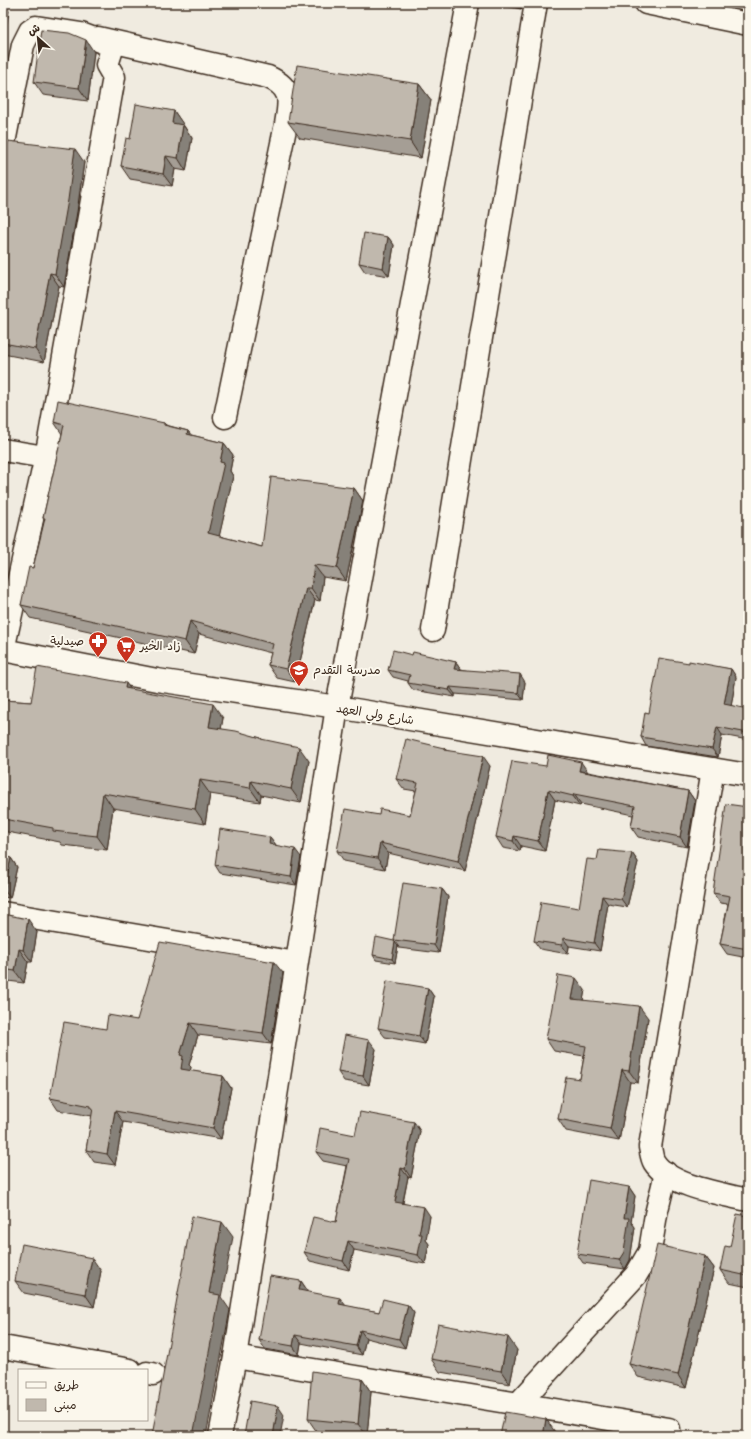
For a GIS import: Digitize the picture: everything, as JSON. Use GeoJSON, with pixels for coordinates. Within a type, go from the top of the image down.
{"type":"FeatureCollection","features":[{"type":"Feature","properties":{"kind":"street"},"geometry":{"type":"LineString","coordinates":[[220,1436],[235,1357],[337,707],[468,3]]}},
{"type":"Feature","properties":{"kind":"street"},"geometry":{"type":"LineString","coordinates":[[433,630],[536,3]]}},
{"type":"Feature","properties":{"kind":"street"},"geometry":{"type":"LineString","coordinates":[[646,3],[748,24]]}},
{"type":"Feature","properties":{"kind":"street"},"geometry":{"type":"LineString","coordinates":[[3,148],[22,45],[30,32],[36,27],[81,34],[268,78],[281,83],[287,92],[289,104],[286,124],[225,417]]}},
{"type":"Feature","properties":{"kind":"street"},"geometry":{"type":"LineString","coordinates":[[3,650],[45,457],[114,77],[107,65],[113,46],[81,34]]}},
{"type":"Feature","properties":{"kind":"street"},"geometry":{"type":"LineString","coordinates":[[3,450],[45,457]]}},
{"type":"Feature","properties":{"kind":"street","name":"شارع ولي العهد"},"geometry":{"type":"LineString","coordinates":[[3,650],[157,680],[337,707],[748,775]]}},
{"type":"Feature","properties":{"kind":"street"},"geometry":{"type":"LineString","coordinates":[[713,769],[650,1147],[654,1162],[666,1173],[686,1184],[748,1200]]}},
{"type":"Feature","properties":{"kind":"street"},"geometry":{"type":"LineString","coordinates":[[3,913],[296,963]]}},
{"type":"Feature","properties":{"kind":"street"},"geometry":{"type":"LineString","coordinates":[[518,1404],[636,1275],[650,1251],[656,1214],[666,1173]]}},
{"type":"Feature","properties":{"kind":"street"},"geometry":{"type":"LineString","coordinates":[[3,1347],[124,1369]]}},
{"type":"Feature","properties":{"kind":"street"},"geometry":{"type":"LineString","coordinates":[[235,1357],[669,1429]]}},
{"type":"Feature","properties":{"kind":"building"},"geometry":{"type":"Polygon","coordinates":[[[41,30],[69,33],[86,40],[79,88],[34,82],[41,30]]]}},
{"type":"Feature","properties":{"kind":"building"},"geometry":{"type":"Polygon","coordinates":[[[297,65],[419,84],[410,141],[288,122],[297,65]]]}},
{"type":"Feature","properties":{"kind":"building"},"geometry":{"type":"Polygon","coordinates":[[[136,104],[174,111],[172,123],[183,125],[178,158],[166,156],[163,174],[121,166],[126,138],[130,139],[136,104]]]}},
{"type":"Feature","properties":{"kind":"building"},"geometry":{"type":"Polygon","coordinates":[[[8,141],[75,149],[55,274],[50,273],[35,349],[3,343],[3,182],[8,141]]]}},
{"type":"Feature","properties":{"kind":"building"},"geometry":{"type":"Polygon","coordinates":[[[364,233],[388,237],[383,268],[359,263],[364,233]]]}},
{"type":"Feature","properties":{"kind":"building"},"geometry":{"type":"Polygon","coordinates":[[[58,400],[164,423],[164,425],[188,431],[187,434],[224,443],[220,462],[224,463],[208,533],[262,547],[271,477],[354,488],[337,568],[314,565],[311,588],[306,588],[286,669],[268,665],[273,644],[190,621],[185,641],[21,605],[29,567],[33,568],[45,518],[43,518],[64,425],[54,422],[58,400]]]}},
{"type":"Feature","properties":{"kind":"building"},"geometry":{"type":"Polygon","coordinates":[[[393,650],[412,655],[413,652],[456,662],[454,669],[520,674],[518,693],[450,687],[449,690],[408,683],[410,675],[388,670],[393,650]]]}},
{"type":"Feature","properties":{"kind":"building"},"geometry":{"type":"Polygon","coordinates":[[[659,658],[689,663],[689,661],[731,669],[724,704],[748,709],[748,733],[717,727],[712,749],[641,737],[645,712],[649,713],[659,658]]]}},
{"type":"Feature","properties":{"kind":"building"},"geometry":{"type":"Polygon","coordinates":[[[37,667],[126,683],[125,688],[213,704],[209,727],[236,731],[261,739],[299,747],[291,789],[251,781],[250,788],[200,780],[195,809],[103,793],[97,836],[53,831],[53,828],[3,819],[3,786],[6,769],[3,768],[3,700],[31,702],[37,667]]]}},
{"type":"Feature","properties":{"kind":"building"},"geometry":{"type":"Polygon","coordinates":[[[406,739],[444,748],[444,750],[483,756],[458,861],[380,843],[377,858],[337,851],[345,809],[379,815],[380,809],[410,815],[418,783],[396,779],[406,739]]]}},
{"type":"Feature","properties":{"kind":"building"},"geometry":{"type":"Polygon","coordinates":[[[548,755],[581,762],[579,771],[688,791],[680,837],[631,827],[635,806],[574,794],[573,796],[548,790],[538,841],[514,836],[513,841],[496,837],[512,761],[546,766],[548,755]]]}},
{"type":"Feature","properties":{"kind":"building"},"geometry":{"type":"Polygon","coordinates":[[[726,804],[748,807],[748,949],[720,944],[730,896],[713,893],[726,804]]]}},
{"type":"Feature","properties":{"kind":"building"},"geometry":{"type":"Polygon","coordinates":[[[220,829],[270,837],[269,844],[295,849],[291,877],[215,865],[220,829]]]}},
{"type":"Feature","properties":{"kind":"building"},"geometry":{"type":"Polygon","coordinates":[[[599,850],[632,853],[621,899],[602,896],[594,943],[563,938],[562,945],[534,941],[541,902],[579,908],[587,859],[597,860],[599,850]]]}},
{"type":"Feature","properties":{"kind":"building"},"geometry":{"type":"Polygon","coordinates":[[[3,856],[11,858],[4,890],[3,890],[3,856]]]}},
{"type":"Feature","properties":{"kind":"building"},"geometry":{"type":"Polygon","coordinates":[[[403,883],[442,889],[434,945],[394,940],[403,883]]]}},
{"type":"Feature","properties":{"kind":"building"},"geometry":{"type":"Polygon","coordinates":[[[3,914],[28,919],[23,950],[19,949],[15,971],[3,969],[3,914]]]}},
{"type":"Feature","properties":{"kind":"building"},"geometry":{"type":"Polygon","coordinates":[[[376,937],[395,942],[392,959],[373,955],[376,937]]]}},
{"type":"Feature","properties":{"kind":"building"},"geometry":{"type":"Polygon","coordinates":[[[160,942],[274,962],[263,1033],[190,1023],[180,1055],[183,1056],[181,1069],[223,1076],[213,1128],[115,1111],[107,1154],[86,1150],[93,1108],[91,1108],[91,1106],[50,1098],[64,1022],[106,1029],[108,1015],[137,1020],[160,942]]]}},
{"type":"Feature","properties":{"kind":"building"},"geometry":{"type":"Polygon","coordinates":[[[558,975],[576,978],[572,999],[639,1006],[629,1071],[622,1070],[610,1129],[558,1119],[566,1077],[580,1079],[586,1046],[546,1039],[558,975]]]}},
{"type":"Feature","properties":{"kind":"building"},"geometry":{"type":"Polygon","coordinates":[[[387,981],[428,988],[419,1036],[378,1028],[387,981]]]}},
{"type":"Feature","properties":{"kind":"building"},"geometry":{"type":"Polygon","coordinates":[[[345,1035],[369,1040],[363,1076],[338,1072],[345,1035]]]}},
{"type":"Feature","properties":{"kind":"building"},"geometry":{"type":"Polygon","coordinates":[[[360,1112],[414,1122],[405,1169],[401,1168],[395,1202],[424,1207],[419,1234],[422,1234],[418,1255],[348,1241],[343,1261],[304,1252],[313,1217],[336,1222],[349,1159],[316,1152],[320,1128],[355,1135],[360,1112]]]}},
{"type":"Feature","properties":{"kind":"building"},"geometry":{"type":"Polygon","coordinates":[[[589,1180],[629,1187],[624,1218],[629,1218],[624,1252],[619,1260],[577,1254],[589,1180]]]}},
{"type":"Feature","properties":{"kind":"building"},"geometry":{"type":"Polygon","coordinates":[[[737,1214],[748,1216],[748,1276],[720,1270],[725,1246],[730,1247],[737,1214]]]}},
{"type":"Feature","properties":{"kind":"building"},"geometry":{"type":"Polygon","coordinates":[[[192,1216],[222,1222],[209,1293],[220,1295],[193,1436],[152,1436],[192,1216]]]}},
{"type":"Feature","properties":{"kind":"building"},"geometry":{"type":"Polygon","coordinates":[[[22,1244],[92,1258],[85,1294],[15,1281],[22,1244]]]}},
{"type":"Feature","properties":{"kind":"building"},"geometry":{"type":"Polygon","coordinates":[[[657,1245],[705,1256],[678,1375],[629,1364],[657,1245]]]}},
{"type":"Feature","properties":{"kind":"building"},"geometry":{"type":"Polygon","coordinates":[[[270,1276],[301,1281],[299,1290],[340,1298],[339,1304],[379,1312],[383,1299],[408,1305],[399,1339],[360,1330],[356,1346],[295,1335],[293,1346],[259,1340],[270,1276]]]}},
{"type":"Feature","properties":{"kind":"building"},"geometry":{"type":"Polygon","coordinates":[[[438,1324],[508,1337],[501,1371],[431,1359],[438,1324]]]}},
{"type":"Feature","properties":{"kind":"building"},"geometry":{"type":"Polygon","coordinates":[[[312,1371],[362,1379],[358,1424],[308,1419],[312,1371]]]}},
{"type":"Feature","properties":{"kind":"building"},"geometry":{"type":"Polygon","coordinates":[[[250,1401],[278,1406],[273,1436],[244,1436],[250,1401]]]}},
{"type":"Feature","properties":{"kind":"building"},"geometry":{"type":"Polygon","coordinates":[[[505,1412],[546,1419],[543,1436],[500,1436],[505,1412]]]}},
{"type":"Feature","properties":{"kind":"place","name":"صيدلية"},"geometry":{"type":"Point","coordinates":[98,658]}},
{"type":"Feature","properties":{"kind":"place","name":"زاد الخير"},"geometry":{"type":"Point","coordinates":[126,663]}},
{"type":"Feature","properties":{"kind":"place","name":"مدرسة التقدم"},"geometry":{"type":"Point","coordinates":[299,687]}}]}
